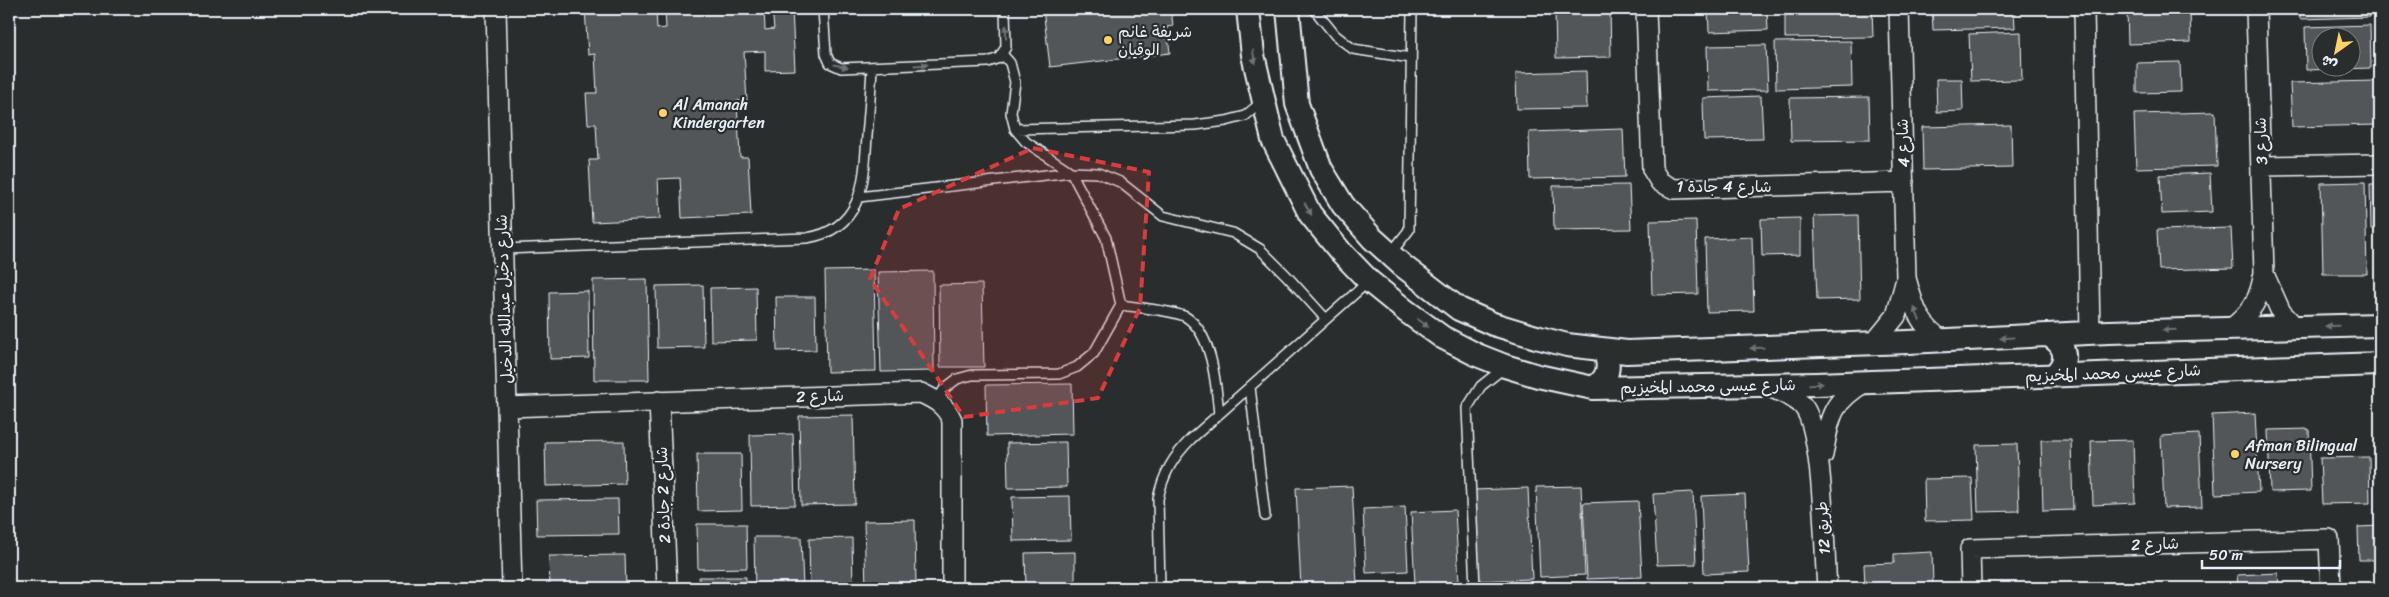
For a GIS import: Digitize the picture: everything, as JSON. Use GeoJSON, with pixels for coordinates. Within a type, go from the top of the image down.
{"type":"FeatureCollection","features":[{"type":"Feature","properties":{"kind":"street","name":"شارع دخيل عبدالله الدخيل"},"geometry":{"type":"LineString","coordinates":[[496,9],[512,588]]}},
{"type":"Feature","properties":{"kind":"street","name":"شارع عيسى محمد المخيزيم"},"geometry":{"type":"LineString","coordinates":[[1248,9],[1253,55],[1273,140],[1310,214],[1340,251],[1369,281],[1442,337],[1477,355],[1505,366],[1538,376],[1593,388],[1658,388],[2380,364]]}},
{"type":"Feature","properties":{"kind":"street"},"geometry":{"type":"LineString","coordinates":[[1288,9],[1297,104],[1321,169],[1343,205],[1372,238],[1431,289],[1459,309],[1493,324],[1567,345],[1627,352],[1943,341],[2090,333],[2380,325]]}},
{"type":"Feature","properties":{"kind":"street","name":"شارع 4 جادة 1"},"geometry":{"type":"LineString","coordinates":[[1646,9],[1652,168],[1660,182],[1674,189],[1904,182]]}},
{"type":"Feature","properties":{"kind":"street","name":"شارع 4"},"geometry":{"type":"LineString","coordinates":[[1899,9],[1906,278],[1914,308],[1922,323],[1943,341]]}},
{"type":"Feature","properties":{"kind":"street"},"geometry":{"type":"LineString","coordinates":[[2084,9],[2090,333]]}},
{"type":"Feature","properties":{"kind":"street","name":"شارع 3"},"geometry":{"type":"LineString","coordinates":[[2232,328],[2251,311],[2260,294],[2264,272],[2256,9]]}},
{"type":"Feature","properties":{"kind":"street"},"geometry":{"type":"LineString","coordinates":[[2262,166],[2380,164]]}},
{"type":"Feature","properties":{"kind":"street","name":"شارع 3"},"geometry":{"type":"LineString","coordinates":[[2264,272],[2272,295],[2281,312],[2295,327]]}},
{"type":"Feature","properties":{"kind":"street","name":"شارع 4"},"geometry":{"type":"LineString","coordinates":[[1874,343],[1896,316],[1906,278]]}},
{"type":"Feature","properties":{"kind":"street"},"geometry":{"type":"LineString","coordinates":[[2050,336],[2062,346],[2064,354],[2064,362],[2054,375]]}},
{"type":"Feature","properties":{"kind":"street"},"geometry":{"type":"LineString","coordinates":[[1593,388],[1600,384],[1608,372],[1609,364],[1602,349]]}},
{"type":"Feature","properties":{"kind":"street"},"geometry":{"type":"LineString","coordinates":[[1651,352],[1645,357],[1642,372],[1645,379],[1658,388]]}},
{"type":"Feature","properties":{"kind":"street","name":"طريق 12"},"geometry":{"type":"LineString","coordinates":[[1820,468],[1830,415],[1840,401],[1865,382]]}},
{"type":"Feature","properties":{"kind":"street","name":"طريق 12"},"geometry":{"type":"LineString","coordinates":[[1765,385],[1788,396],[1802,406],[1810,418],[1815,434],[1820,468],[1826,588]]}},
{"type":"Feature","properties":{"kind":"street","name":"شارع 2"},"geometry":{"type":"LineString","coordinates":[[507,407],[921,393],[937,400]]}},
{"type":"Feature","properties":{"kind":"street"},"geometry":{"type":"LineString","coordinates":[[937,400],[946,408],[952,420],[952,588]]}},
{"type":"Feature","properties":{"kind":"street","name":"شارع 2 جادة 2"},"geometry":{"type":"LineString","coordinates":[[660,402],[667,588]]}},
{"type":"Feature","properties":{"kind":"street","name":"شارع 2"},"geometry":{"type":"LineString","coordinates":[[1971,588],[1970,550],[2330,539],[2331,588]]}},
{"type":"Feature","properties":{"kind":"lane"},"geometry":{"type":"LineString","coordinates":[[823,9],[826,54],[830,63],[841,68],[988,62],[1003,55],[1006,47],[1005,9]]}},
{"type":"Feature","properties":{"kind":"lane"},"geometry":{"type":"LineString","coordinates":[[1314,9],[1335,35],[1353,49],[1411,58]]}},
{"type":"Feature","properties":{"kind":"lane"},"geometry":{"type":"LineString","coordinates":[[1390,254],[1409,230],[1412,9]]}},
{"type":"Feature","properties":{"kind":"lane"},"geometry":{"type":"LineString","coordinates":[[937,400],[945,388],[957,379],[972,375],[1059,374],[1077,367],[1094,353],[1121,305],[1106,238],[1071,172],[1026,142],[1015,129],[1010,113],[1016,82],[1010,63],[1003,55]]}},
{"type":"Feature","properties":{"kind":"lane"},"geometry":{"type":"LineString","coordinates":[[502,249],[807,238],[828,233],[840,224],[859,197],[865,173],[872,67]]}},
{"type":"Feature","properties":{"kind":"lane"},"geometry":{"type":"LineString","coordinates":[[1015,129],[1195,125],[1226,121],[1245,116],[1263,101]]}},
{"type":"Feature","properties":{"kind":"lane"},"geometry":{"type":"LineString","coordinates":[[859,197],[1071,172],[1098,173],[1120,182],[1163,216],[1233,233],[1260,249],[1286,274],[1326,319]]}},
{"type":"Feature","properties":{"kind":"lane"},"geometry":{"type":"LineString","coordinates":[[1160,588],[1158,513],[1161,485],[1172,460],[1181,449],[1219,414],[1369,281]]}},
{"type":"Feature","properties":{"kind":"lane"},"geometry":{"type":"LineString","coordinates":[[1121,305],[1185,316],[1199,328],[1214,370],[1219,414]]}},
{"type":"Feature","properties":{"kind":"lane"},"geometry":{"type":"LineString","coordinates":[[1475,588],[1467,408],[1481,386],[1505,366]]}},
{"type":"Feature","properties":{"kind":"lane"},"geometry":{"type":"LineString","coordinates":[[1250,387],[1265,516]]}},
{"type":"Feature","properties":{"kind":"highlighted area"},"geometry":{"type":"Polygon","coordinates":[[[1033,148],[1149,172],[1140,308],[1098,398],[964,417],[870,279],[899,209],[1033,148]]]}},
{"type":"Feature","properties":{"kind":"building","name":"Al Amanah Kindergarten"},"geometry":{"type":"Polygon","coordinates":[[[585,9],[656,9],[657,29],[666,28],[665,9],[764,9],[765,30],[774,29],[772,9],[792,9],[795,70],[765,71],[765,51],[744,52],[747,101],[737,101],[740,157],[748,157],[751,215],[682,218],[680,178],[658,179],[660,219],[592,222],[589,160],[598,160],[596,124],[588,124],[586,93],[597,93],[595,54],[588,55],[585,9]]]}},
{"type":"Feature","properties":{"kind":"building","name":"شريفة غانم الوقيان"},"geometry":{"type":"Polygon","coordinates":[[[1043,9],[1171,9],[1173,26],[1167,27],[1170,53],[1050,67],[1043,9]]]}},
{"type":"Feature","properties":{"kind":"building"},"geometry":{"type":"Polygon","coordinates":[[[1555,9],[1610,9],[1611,57],[1556,58],[1555,9]]]}},
{"type":"Feature","properties":{"kind":"building"},"geometry":{"type":"Polygon","coordinates":[[[1708,9],[1767,9],[1768,30],[1709,32],[1708,9]]]}},
{"type":"Feature","properties":{"kind":"building"},"geometry":{"type":"Polygon","coordinates":[[[1785,9],[1872,9],[1873,37],[1785,38],[1785,9]]]}},
{"type":"Feature","properties":{"kind":"building"},"geometry":{"type":"Polygon","coordinates":[[[1932,9],[2014,9],[2015,28],[1933,30],[1932,9]]]}},
{"type":"Feature","properties":{"kind":"building"},"geometry":{"type":"Polygon","coordinates":[[[2127,9],[2190,9],[2191,42],[2128,44],[2127,9]]]}},
{"type":"Feature","properties":{"kind":"building"},"geometry":{"type":"Polygon","coordinates":[[[2299,9],[2370,9],[2370,17],[2300,19],[2299,9]]]}},
{"type":"Feature","properties":{"kind":"building"},"geometry":{"type":"Polygon","coordinates":[[[2370,25],[2371,68],[2362,68],[2362,28],[2312,28],[2312,70],[2306,70],[2305,27],[2370,25]]]}},
{"type":"Feature","properties":{"kind":"building"},"geometry":{"type":"Polygon","coordinates":[[[2021,32],[2022,80],[1971,81],[1969,34],[2021,32]]]}},
{"type":"Feature","properties":{"kind":"building"},"geometry":{"type":"Polygon","coordinates":[[[1851,41],[1852,87],[1776,89],[1775,42],[1851,41]]]}},
{"type":"Feature","properties":{"kind":"building"},"geometry":{"type":"Polygon","coordinates":[[[1766,45],[1768,90],[1708,91],[1707,46],[1766,45]]]}},
{"type":"Feature","properties":{"kind":"building"},"geometry":{"type":"Polygon","coordinates":[[[2180,62],[2181,92],[2137,93],[2137,63],[2180,62]]]}},
{"type":"Feature","properties":{"kind":"building"},"geometry":{"type":"Polygon","coordinates":[[[1586,71],[1587,108],[1517,109],[1516,73],[1586,71]]]}},
{"type":"Feature","properties":{"kind":"building"},"geometry":{"type":"Polygon","coordinates":[[[1936,79],[1962,79],[1963,111],[1937,112],[1936,79]]]}},
{"type":"Feature","properties":{"kind":"building"},"geometry":{"type":"Polygon","coordinates":[[[2376,81],[2378,125],[2292,127],[2290,83],[2376,81]]]}},
{"type":"Feature","properties":{"kind":"building"},"geometry":{"type":"Polygon","coordinates":[[[1761,96],[1763,139],[1704,140],[1703,98],[1761,96]]]}},
{"type":"Feature","properties":{"kind":"building"},"geometry":{"type":"Polygon","coordinates":[[[1869,97],[1870,140],[1791,141],[1790,98],[1869,97]]]}},
{"type":"Feature","properties":{"kind":"building"},"geometry":{"type":"Polygon","coordinates":[[[2215,112],[2217,166],[2136,168],[2134,114],[2215,112]]]}},
{"type":"Feature","properties":{"kind":"building"},"geometry":{"type":"Polygon","coordinates":[[[2011,125],[2012,168],[1923,170],[1922,127],[2011,125]]]}},
{"type":"Feature","properties":{"kind":"building"},"geometry":{"type":"Polygon","coordinates":[[[1623,129],[1625,177],[1530,179],[1529,132],[1623,129]]]}},
{"type":"Feature","properties":{"kind":"building"},"geometry":{"type":"Polygon","coordinates":[[[2210,173],[2212,212],[2162,214],[2160,175],[2210,173]]]}},
{"type":"Feature","properties":{"kind":"building"},"geometry":{"type":"Polygon","coordinates":[[[2365,182],[2367,274],[2323,274],[2321,183],[2365,182]]]}},
{"type":"Feature","properties":{"kind":"building"},"geometry":{"type":"Polygon","coordinates":[[[2370,184],[2380,184],[2380,229],[2371,229],[2370,184]]]}},
{"type":"Feature","properties":{"kind":"building"},"geometry":{"type":"Polygon","coordinates":[[[1629,185],[1631,229],[1554,230],[1553,186],[1629,185]]]}},
{"type":"Feature","properties":{"kind":"building"},"geometry":{"type":"Polygon","coordinates":[[[1858,215],[1860,299],[1817,300],[1814,216],[1858,215]]]}},
{"type":"Feature","properties":{"kind":"building"},"geometry":{"type":"Polygon","coordinates":[[[1800,218],[1800,255],[1762,256],[1761,219],[1800,218]]]}},
{"type":"Feature","properties":{"kind":"building"},"geometry":{"type":"Polygon","coordinates":[[[1696,220],[1698,294],[1652,295],[1650,221],[1696,220]]]}},
{"type":"Feature","properties":{"kind":"building"},"geometry":{"type":"Polygon","coordinates":[[[2231,228],[2233,268],[2159,270],[2157,230],[2231,228]]]}},
{"type":"Feature","properties":{"kind":"building"},"geometry":{"type":"Polygon","coordinates":[[[1752,237],[1754,311],[1707,312],[1705,239],[1752,237]]]}},
{"type":"Feature","properties":{"kind":"building"},"geometry":{"type":"Polygon","coordinates":[[[874,270],[876,371],[827,372],[825,271],[874,270]]]}},
{"type":"Feature","properties":{"kind":"building"},"geometry":{"type":"Polygon","coordinates":[[[933,271],[934,371],[881,372],[878,272],[933,271]]]}},
{"type":"Feature","properties":{"kind":"building"},"geometry":{"type":"Polygon","coordinates":[[[647,279],[649,380],[594,380],[593,280],[647,279]]]}},
{"type":"Feature","properties":{"kind":"building"},"geometry":{"type":"Polygon","coordinates":[[[982,284],[984,367],[940,367],[939,285],[982,284]]]}},
{"type":"Feature","properties":{"kind":"building"},"geometry":{"type":"Polygon","coordinates":[[[703,285],[704,347],[657,348],[656,286],[703,285]]]}},
{"type":"Feature","properties":{"kind":"building"},"geometry":{"type":"Polygon","coordinates":[[[756,287],[757,340],[711,341],[710,288],[756,287]]]}},
{"type":"Feature","properties":{"kind":"building"},"geometry":{"type":"Polygon","coordinates":[[[588,291],[589,358],[550,359],[549,292],[588,291]]]}},
{"type":"Feature","properties":{"kind":"building"},"geometry":{"type":"Polygon","coordinates":[[[776,297],[815,297],[816,350],[777,351],[776,297]]]}},
{"type":"Feature","properties":{"kind":"building"},"geometry":{"type":"Polygon","coordinates":[[[1072,384],[1073,434],[987,436],[986,385],[1072,384]]]}},
{"type":"Feature","properties":{"kind":"building","name":"Afman Bilingual Nursery"},"geometry":{"type":"Polygon","coordinates":[[[2255,413],[2259,492],[2215,494],[2212,415],[2255,413]]]}},
{"type":"Feature","properties":{"kind":"building"},"geometry":{"type":"Polygon","coordinates":[[[853,415],[855,504],[801,505],[799,416],[853,415]]]}},
{"type":"Feature","properties":{"kind":"building"},"geometry":{"type":"Polygon","coordinates":[[[2309,429],[2311,491],[2270,492],[2268,430],[2309,429]]]}},
{"type":"Feature","properties":{"kind":"building"},"geometry":{"type":"Polygon","coordinates":[[[793,434],[795,505],[751,506],[750,435],[793,434]]]}},
{"type":"Feature","properties":{"kind":"building"},"geometry":{"type":"Polygon","coordinates":[[[2199,434],[2202,507],[2164,508],[2161,436],[2199,434]]]}},
{"type":"Feature","properties":{"kind":"building"},"geometry":{"type":"Polygon","coordinates":[[[2041,440],[2071,440],[2073,510],[2043,511],[2041,440]]]}},
{"type":"Feature","properties":{"kind":"building"},"geometry":{"type":"Polygon","coordinates":[[[2133,440],[2135,503],[2093,505],[2091,441],[2133,440]]]}},
{"type":"Feature","properties":{"kind":"building"},"geometry":{"type":"Polygon","coordinates":[[[624,441],[625,484],[546,486],[545,442],[624,441]]]}},
{"type":"Feature","properties":{"kind":"building"},"geometry":{"type":"Polygon","coordinates":[[[1066,442],[1067,487],[1008,488],[1007,443],[1066,442]]]}},
{"type":"Feature","properties":{"kind":"building"},"geometry":{"type":"Polygon","coordinates":[[[2017,444],[2019,511],[1978,512],[1976,445],[2017,444]]]}},
{"type":"Feature","properties":{"kind":"building"},"geometry":{"type":"Polygon","coordinates":[[[697,454],[741,454],[742,510],[698,511],[697,454]]]}},
{"type":"Feature","properties":{"kind":"building"},"geometry":{"type":"Polygon","coordinates":[[[2369,457],[2370,503],[2322,504],[2320,458],[2369,457]]]}},
{"type":"Feature","properties":{"kind":"building"},"geometry":{"type":"Polygon","coordinates":[[[1972,478],[1974,520],[1925,521],[1924,479],[1972,478]]]}},
{"type":"Feature","properties":{"kind":"building"},"geometry":{"type":"Polygon","coordinates":[[[1352,486],[1357,585],[1301,588],[1296,488],[1352,486]]]}},
{"type":"Feature","properties":{"kind":"building"},"geometry":{"type":"Polygon","coordinates":[[[1581,486],[1585,575],[1540,577],[1536,487],[1581,486]]]}},
{"type":"Feature","properties":{"kind":"building"},"geometry":{"type":"Polygon","coordinates":[[[1528,488],[1532,579],[1478,581],[1474,490],[1528,488]]]}},
{"type":"Feature","properties":{"kind":"building"},"geometry":{"type":"Polygon","coordinates":[[[1693,492],[1696,564],[1657,565],[1653,494],[1693,492]]]}},
{"type":"Feature","properties":{"kind":"building"},"geometry":{"type":"Polygon","coordinates":[[[1745,494],[1749,572],[1704,574],[1701,496],[1745,494]]]}},
{"type":"Feature","properties":{"kind":"building"},"geometry":{"type":"Polygon","coordinates":[[[1070,496],[1071,540],[1013,541],[1012,497],[1070,496]]]}},
{"type":"Feature","properties":{"kind":"building"},"geometry":{"type":"Polygon","coordinates":[[[618,499],[619,534],[537,535],[536,500],[618,499]]]}},
{"type":"Feature","properties":{"kind":"building"},"geometry":{"type":"Polygon","coordinates":[[[1638,501],[1642,577],[1587,579],[1583,503],[1638,501]]]}},
{"type":"Feature","properties":{"kind":"building"},"geometry":{"type":"Polygon","coordinates":[[[1405,507],[1408,571],[1366,573],[1363,509],[1405,507]]]}},
{"type":"Feature","properties":{"kind":"building"},"geometry":{"type":"Polygon","coordinates":[[[1455,510],[1459,582],[1415,584],[1411,512],[1455,510]]]}},
{"type":"Feature","properties":{"kind":"building"},"geometry":{"type":"Polygon","coordinates":[[[915,520],[916,588],[866,588],[864,521],[915,520]]]}},
{"type":"Feature","properties":{"kind":"building"},"geometry":{"type":"Polygon","coordinates":[[[697,524],[746,524],[747,568],[698,569],[697,524]]]}},
{"type":"Feature","properties":{"kind":"building"},"geometry":{"type":"Polygon","coordinates":[[[2380,526],[2380,560],[2359,560],[2358,527],[2380,526]]]}},
{"type":"Feature","properties":{"kind":"building"},"geometry":{"type":"Polygon","coordinates":[[[754,537],[801,537],[803,588],[755,588],[754,537]]]}},
{"type":"Feature","properties":{"kind":"building"},"geometry":{"type":"Polygon","coordinates":[[[852,538],[853,588],[810,588],[809,539],[852,538]]]}},
{"type":"Feature","properties":{"kind":"building"},"geometry":{"type":"Polygon","coordinates":[[[1075,552],[1075,588],[1026,588],[1025,553],[1075,552]]]}},
{"type":"Feature","properties":{"kind":"building"},"geometry":{"type":"Polygon","coordinates":[[[1932,552],[1933,585],[1906,586],[1906,588],[1865,588],[1864,564],[1894,563],[1894,554],[1932,552]]]}},
{"type":"Feature","properties":{"kind":"building"},"geometry":{"type":"Polygon","coordinates":[[[625,555],[626,588],[550,588],[549,556],[625,555]]]}},
{"type":"Feature","properties":{"kind":"building"},"geometry":{"type":"Polygon","coordinates":[[[2278,573],[2279,588],[2238,588],[2237,575],[2278,573]]]}},
{"type":"Feature","properties":{"kind":"building"},"geometry":{"type":"Polygon","coordinates":[[[699,577],[746,577],[746,588],[699,588],[699,577]]]}},
{"type":"Feature","properties":{"kind":"place","name":"شريفة غانم الوقيان"},"geometry":{"type":"Point","coordinates":[1108,40]}},
{"type":"Feature","properties":{"kind":"place","name":"Al Amanah Kindergarten"},"geometry":{"type":"Point","coordinates":[663,113]}},
{"type":"Feature","properties":{"kind":"place","name":"Afman Bilingual Nursery"},"geometry":{"type":"Point","coordinates":[2235,454]}}]}
